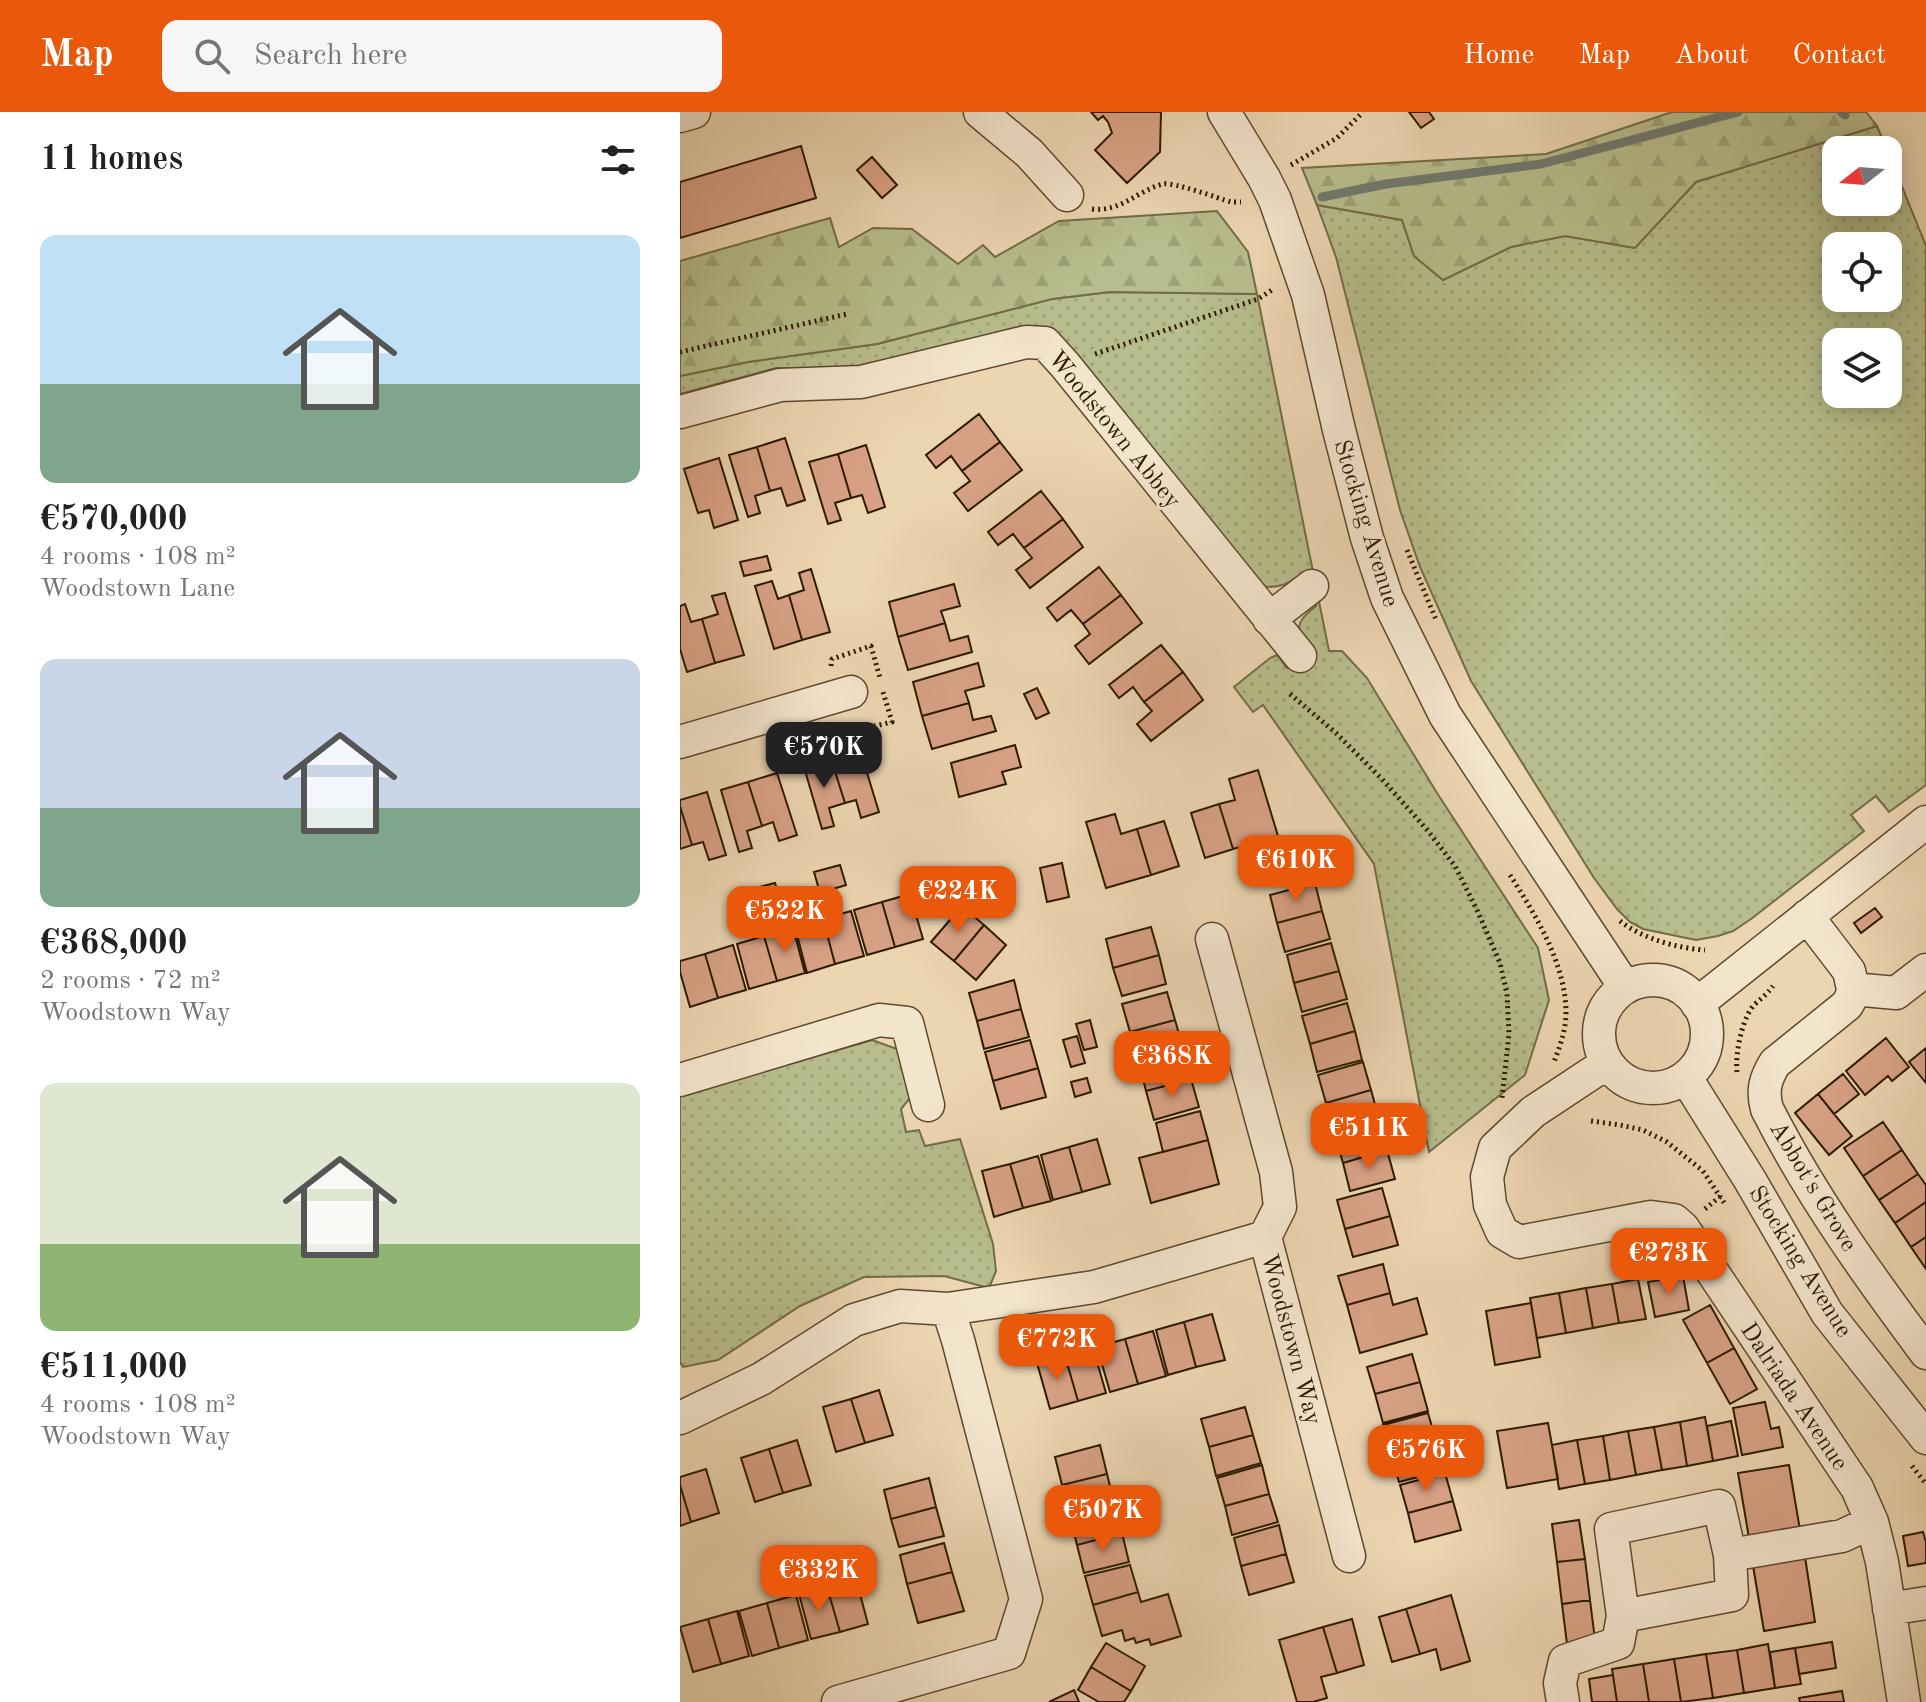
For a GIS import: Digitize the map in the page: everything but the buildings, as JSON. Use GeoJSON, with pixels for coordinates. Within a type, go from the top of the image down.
{"type":"FeatureCollection","features":[{"type":"Feature","properties":{"kind":"street"},"geometry":{"type":"LineString","coordinates":[[680,116],[694,112]]}},
{"type":"Feature","properties":{"kind":"street"},"geometry":{"type":"LineString","coordinates":[[980,112],[1029,153],[1067,195]]}},
{"type":"Feature","properties":{"kind":"street","name":"Stocking Avenue"},"geometry":{"type":"LineString","coordinates":[[1224,112],[1275,200],[1308,295],[1367,538],[1387,598],[1445,715],[1625,987]]}},
{"type":"Feature","properties":{"kind":"street","name":"Woodstown Abbey"},"geometry":{"type":"LineString","coordinates":[[680,412],[780,385],[861,382],[1026,342],[1045,343],[1300,656]]}},
{"type":"Feature","properties":{"kind":"street"},"geometry":{"type":"LineString","coordinates":[[1269,619],[1312,586]]}},
{"type":"Feature","properties":{"kind":"street"},"geometry":{"type":"LineString","coordinates":[[680,742],[851,692]]}},
{"type":"Feature","properties":{"kind":"street"},"geometry":{"type":"LineString","coordinates":[[1697,1004],[1926,822]]}},
{"type":"Feature","properties":{"kind":"street"},"geometry":{"type":"LineString","coordinates":[[1807,916],[1849,971],[1853,989],[1896,993],[1926,970]]}},
{"type":"Feature","properties":{"kind":"street","name":"Woodstown Way"},"geometry":{"type":"LineString","coordinates":[[1212,939],[1276,1172],[1280,1207],[1265,1237],[1349,1556]]}},
{"type":"Feature","properties":{"kind":"street"},"geometry":{"type":"LineString","coordinates":[[1658,980],[1675,984],[1689,993],[1697,1004],[1706,1022],[1707,1037],[1697,1066],[1686,1078],[1670,1086],[1652,1088],[1635,1085],[1619,1077],[1607,1063],[1600,1048],[1598,1030],[1612,998],[1625,987],[1641,981],[1658,980]]}},
{"type":"Feature","properties":{"kind":"street","name":"Abbot's Grove"},"geometry":{"type":"LineString","coordinates":[[1853,989],[1847,1005],[1775,1063],[1764,1086],[1764,1097],[1767,1109],[1805,1178],[1876,1286],[1926,1353]]}},
{"type":"Feature","properties":{"kind":"street"},"geometry":{"type":"LineString","coordinates":[[680,1080],[879,1020],[907,1023],[928,1105]]}},
{"type":"Feature","properties":{"kind":"street","name":"Dalriada Avenue"},"geometry":{"type":"LineString","coordinates":[[1607,1063],[1533,1112],[1495,1148],[1487,1177],[1490,1205],[1502,1232],[1519,1242],[1651,1217],[1674,1220],[1683,1228],[1857,1488],[1872,1522],[1882,1562],[1904,1702]]}},
{"type":"Feature","properties":{"kind":"street","name":"Stocking Avenue"},"geometry":{"type":"LineString","coordinates":[[1686,1078],[1750,1180],[1827,1313],[1926,1438]]}},
{"type":"Feature","properties":{"kind":"street"},"geometry":{"type":"LineString","coordinates":[[680,1418],[761,1379],[854,1320],[900,1306],[948,1309],[1094,1287],[1265,1237]]}},
{"type":"Feature","properties":{"kind":"street"},"geometry":{"type":"LineString","coordinates":[[838,1702],[1009,1653],[1026,1599],[948,1309]]}},
{"type":"Feature","properties":{"kind":"street"},"geometry":{"type":"LineString","coordinates":[[1563,1702],[1560,1683],[1565,1661],[1618,1643],[1623,1616],[1611,1529],[1719,1506],[1730,1555],[1732,1595],[1623,1616]]}},
{"type":"Feature","properties":{"kind":"street"},"geometry":{"type":"LineString","coordinates":[[1730,1555],[1842,1536],[1872,1522]]}},
{"type":"Feature","properties":{"kind":"street"},"geometry":{"type":"LineString","coordinates":[[1889,1609],[1926,1603]]}},
{"type":"Feature","properties":{"kind":"path"},"geometry":{"type":"LineString","coordinates":[[1291,165],[1337,138],[1363,112]]}},
{"type":"Feature","properties":{"kind":"path"},"geometry":{"type":"LineString","coordinates":[[1067,195],[1081,207],[1102,210],[1119,207],[1135,195],[1167,183],[1244,205],[1236,190]]}},
{"type":"Feature","properties":{"kind":"path"},"geometry":{"type":"LineString","coordinates":[[1270,279],[1276,304]]}},
{"type":"Feature","properties":{"kind":"path"},"geometry":{"type":"LineString","coordinates":[[1094,355],[1258,299],[1272,290]]}},
{"type":"Feature","properties":{"kind":"path"},"geometry":{"type":"LineString","coordinates":[[680,352],[847,314]]}},
{"type":"Feature","properties":{"kind":"path"},"geometry":{"type":"LineString","coordinates":[[1290,694],[1336,733],[1400,799],[1455,866],[1472,899],[1500,963],[1507,994],[1509,1034],[1501,1105]]}},
{"type":"Feature","properties":{"kind":"path"},"geometry":{"type":"LineString","coordinates":[[1503,864],[1547,938],[1565,995],[1562,1042],[1552,1066]]}},
{"type":"Feature","properties":{"kind":"path"},"geometry":{"type":"LineString","coordinates":[[1616,918],[1630,929],[1667,943],[1705,950]]}},
{"type":"Feature","properties":{"kind":"path"},"geometry":{"type":"LineString","coordinates":[[1754,1005],[1764,998],[1775,983]]}},
{"type":"Feature","properties":{"kind":"green space"},"geometry":{"type":"Polygon","coordinates":[[[1672,112],[1866,112],[1877,126],[1845,136],[1822,136],[1822,143],[1696,182],[1635,248],[1565,236],[1511,247],[1443,280],[1414,256],[1402,220],[1317,205],[1302,168],[1546,154],[1672,112]]]}},
{"type":"Feature","properties":{"kind":"green space"},"geometry":{"type":"Polygon","coordinates":[[[1877,126],[1881,136],[1845,136],[1877,126]]]}},
{"type":"Feature","properties":{"kind":"green space"},"geometry":{"type":"Polygon","coordinates":[[[1822,143],[1822,216],[1902,216],[1902,187],[1926,246],[1926,785],[1889,812],[1876,796],[1851,815],[1864,831],[1733,931],[1696,940],[1643,929],[1617,909],[1594,878],[1471,681],[1420,567],[1400,510],[1336,257],[1317,205],[1402,220],[1414,256],[1443,280],[1511,247],[1565,236],[1635,248],[1696,182],[1822,143]]]}},
{"type":"Feature","properties":{"kind":"green space"},"geometry":{"type":"Polygon","coordinates":[[[1217,211],[1248,252],[1257,294],[1110,292],[1052,299],[877,344],[748,362],[680,376],[680,261],[830,218],[839,247],[873,228],[912,229],[958,264],[983,245],[995,257],[1059,221],[1217,211]]]}},
{"type":"Feature","properties":{"kind":"green space"},"geometry":{"type":"Polygon","coordinates":[[[1110,292],[1257,294],[1329,651],[1342,651],[1367,678],[1538,948],[1549,1000],[1525,1075],[1429,1152],[1374,864],[1263,705],[1253,712],[1234,687],[1270,658],[1277,655],[1287,668],[1309,650],[1299,626],[1316,606],[1308,570],[1281,585],[1262,586],[1048,331],[1039,328],[1013,328],[867,369],[823,371],[776,368],[680,394],[680,376],[748,362],[877,344],[1052,299],[1110,292]]]}},
{"type":"Feature","properties":{"kind":"green space"},"geometry":{"type":"Polygon","coordinates":[[[872,1040],[897,1049],[910,1098],[901,1109],[906,1132],[919,1130],[925,1146],[960,1139],[993,1244],[996,1271],[989,1288],[944,1276],[864,1277],[800,1306],[718,1360],[683,1367],[680,1362],[680,1096],[872,1040]]]}},
{"type":"Feature","properties":{"kind":"waterway"},"geometry":{"type":"LineString","coordinates":[[1322,197],[1386,184],[1541,164],[1738,112]]}},
{"type":"Feature","properties":{"kind":"waterway"},"geometry":{"type":"LineString","coordinates":[[1841,112],[1845,115],[1844,112]]}}]}
